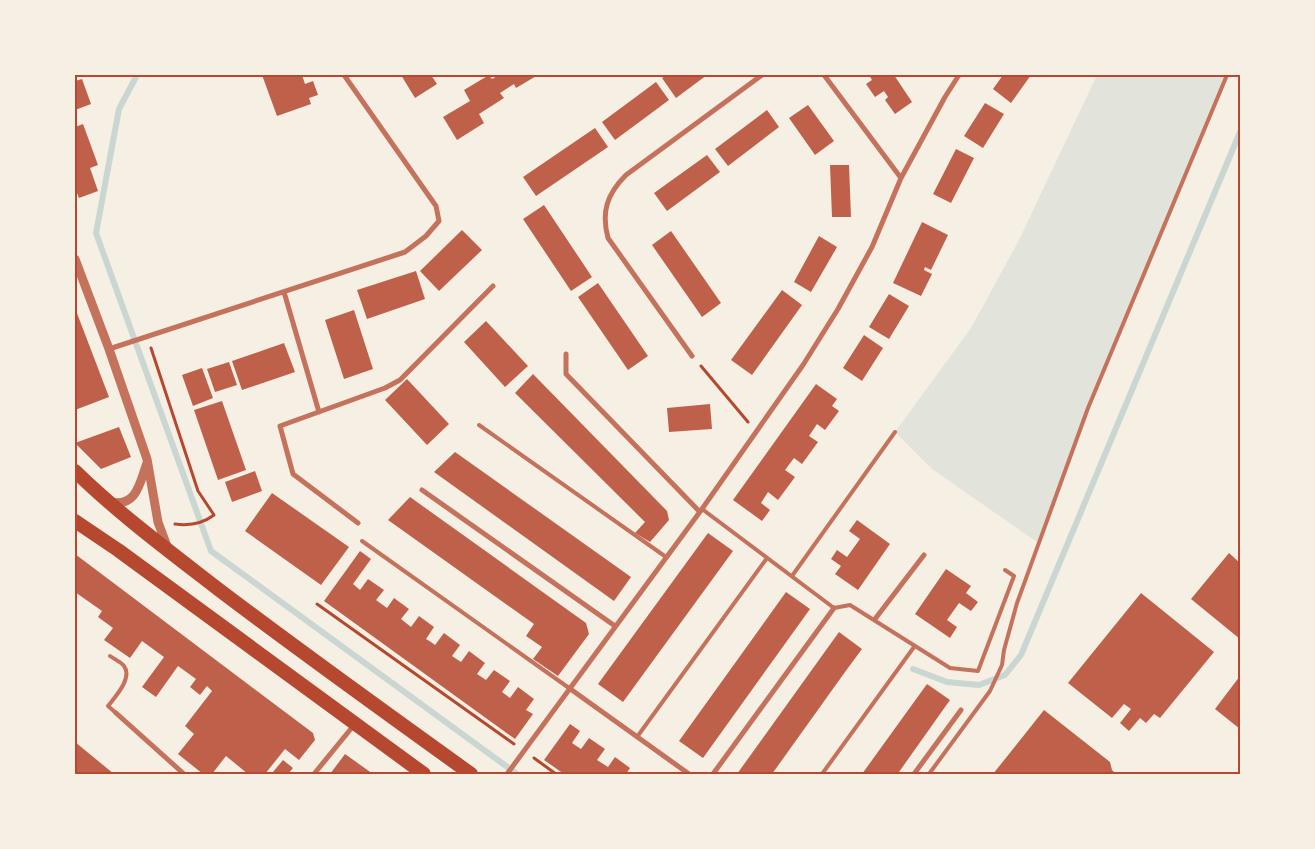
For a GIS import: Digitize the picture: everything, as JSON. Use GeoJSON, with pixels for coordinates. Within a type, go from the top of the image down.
{"type":"FeatureCollection","features":[{"type":"Feature","properties":{"kind":"highway"},"geometry":{"type":"LineString","coordinates":[[75,471],[106,501],[168,551],[292,645],[471,774]]}},
{"type":"Feature","properties":{"kind":"highway"},"geometry":{"type":"LineString","coordinates":[[77,522],[424,774]]}},
{"type":"Feature","properties":{"kind":"street"},"geometry":{"type":"LineString","coordinates":[[110,349],[405,252],[426,236],[439,221],[436,206],[344,75]]}},
{"type":"Feature","properties":{"kind":"street"},"geometry":{"type":"LineString","coordinates":[[692,356],[608,238],[604,209],[614,187],[626,175],[762,75]]}},
{"type":"Feature","properties":{"kind":"street"},"geometry":{"type":"LineString","coordinates":[[824,75],[901,178]]}},
{"type":"Feature","properties":{"kind":"street"},"geometry":{"type":"LineString","coordinates":[[508,774],[568,688],[666,557],[803,365],[838,309],[872,247],[901,178],[959,75]]}},
{"type":"Feature","properties":{"kind":"street"},"geometry":{"type":"LineString","coordinates":[[75,259],[110,349],[147,463],[158,522],[168,551]]}},
{"type":"Feature","properties":{"kind":"street"},"geometry":{"type":"LineString","coordinates":[[358,523],[294,474],[280,426],[385,388],[400,380],[493,286]]}},
{"type":"Feature","properties":{"kind":"street"},"geometry":{"type":"LineString","coordinates":[[284,292],[319,412]]}},
{"type":"Feature","properties":{"kind":"street"},"geometry":{"type":"LineString","coordinates":[[566,354],[566,374],[700,510]]}},
{"type":"Feature","properties":{"kind":"street"},"geometry":{"type":"LineString","coordinates":[[106,501],[122,502],[135,495],[140,486],[147,463]]}},
{"type":"Feature","properties":{"kind":"street"},"geometry":{"type":"LineString","coordinates":[[422,490],[614,626]]}},
{"type":"Feature","properties":{"kind":"street"},"geometry":{"type":"LineString","coordinates":[[875,620],[924,555]]}},
{"type":"Feature","properties":{"kind":"street"},"geometry":{"type":"LineString","coordinates":[[714,774],[834,608]]}},
{"type":"Feature","properties":{"kind":"street"},"geometry":{"type":"LineString","coordinates":[[568,688],[689,774]]}},
{"type":"Feature","properties":{"kind":"street"},"geometry":{"type":"LineString","coordinates":[[914,774],[961,710]]}},
{"type":"Feature","properties":{"kind":"street"},"geometry":{"type":"LineString","coordinates":[[116,713],[184,774]]}},
{"type":"Feature","properties":{"kind":"street"},"geometry":{"type":"LineString","coordinates":[[314,774],[355,724]]}},
{"type":"Feature","properties":{"kind":"lane"},"geometry":{"type":"LineString","coordinates":[[930,774],[990,691],[1002,665],[1004,650],[1017,603],[1088,408],[1227,75]]}},
{"type":"Feature","properties":{"kind":"lane"},"geometry":{"type":"LineString","coordinates":[[479,424],[666,557]]}},
{"type":"Feature","properties":{"kind":"lane"},"geometry":{"type":"LineString","coordinates":[[792,576],[895,432]]}},
{"type":"Feature","properties":{"kind":"lane"},"geometry":{"type":"LineString","coordinates":[[700,510],[834,608],[850,605],[950,668],[978,671],[1014,576],[1005,570]]}},
{"type":"Feature","properties":{"kind":"lane"},"geometry":{"type":"LineString","coordinates":[[362,541],[568,688]]}},
{"type":"Feature","properties":{"kind":"lane"},"geometry":{"type":"LineString","coordinates":[[637,737],[767,558]]}},
{"type":"Feature","properties":{"kind":"lane"},"geometry":{"type":"LineString","coordinates":[[822,774],[914,647]]}},
{"type":"Feature","properties":{"kind":"lane"},"geometry":{"type":"LineString","coordinates":[[110,656],[124,666],[126,673],[125,680],[108,706],[116,713]]}},
{"type":"Feature","properties":{"kind":"path"},"geometry":{"type":"LineString","coordinates":[[147,336],[198,491],[214,516],[188,526]]}},
{"type":"Feature","properties":{"kind":"path"},"geometry":{"type":"LineString","coordinates":[[692,356],[755,430]]}},
{"type":"Feature","properties":{"kind":"path"},"geometry":{"type":"LineString","coordinates":[[317,604],[556,774]]}},
{"type":"Feature","properties":{"kind":"shaded area"},"geometry":{"type":"Polygon","coordinates":[[[1097,75],[1227,75],[1088,408],[1037,542],[932,469],[895,432],[971,328],[1019,240],[1097,75]]]}},
{"type":"Feature","properties":{"kind":"building"},"geometry":{"type":"Polygon","coordinates":[[[262,75],[302,75],[305,84],[313,81],[318,95],[309,98],[311,104],[277,116],[262,75]]]}},
{"type":"Feature","properties":{"kind":"building"},"geometry":{"type":"Polygon","coordinates":[[[401,75],[431,75],[437,84],[415,98],[401,75]]]}},
{"type":"Feature","properties":{"kind":"building"},"geometry":{"type":"Polygon","coordinates":[[[489,75],[492,79],[499,75],[538,75],[516,88],[514,84],[500,93],[504,98],[479,114],[484,123],[457,140],[443,117],[470,101],[464,90],[489,75]]]}},
{"type":"Feature","properties":{"kind":"building"},"geometry":{"type":"Polygon","coordinates":[[[667,75],[707,75],[676,98],[662,78],[667,75]]]}},
{"type":"Feature","properties":{"kind":"building"},"geometry":{"type":"Polygon","coordinates":[[[869,75],[894,75],[912,102],[895,114],[885,100],[888,97],[884,91],[875,97],[866,84],[872,80],[869,75]]]}},
{"type":"Feature","properties":{"kind":"building"},"geometry":{"type":"Polygon","coordinates":[[[1003,75],[1031,75],[1011,103],[993,89],[1003,75]]]}},
{"type":"Feature","properties":{"kind":"building"},"geometry":{"type":"Polygon","coordinates":[[[82,79],[91,104],[75,110],[75,81],[82,79]]]}},
{"type":"Feature","properties":{"kind":"building"},"geometry":{"type":"Polygon","coordinates":[[[656,82],[669,100],[615,140],[602,122],[656,82]]]}},
{"type":"Feature","properties":{"kind":"building"},"geometry":{"type":"Polygon","coordinates":[[[985,103],[1004,114],[983,148],[964,136],[985,103]]]}},
{"type":"Feature","properties":{"kind":"building"},"geometry":{"type":"Polygon","coordinates":[[[808,105],[834,141],[815,155],[789,118],[808,105]]]}},
{"type":"Feature","properties":{"kind":"building"},"geometry":{"type":"Polygon","coordinates":[[[767,110],[779,127],[728,166],[715,149],[767,110]]]}},
{"type":"Feature","properties":{"kind":"building"},"geometry":{"type":"Polygon","coordinates":[[[83,124],[98,165],[90,168],[98,191],[79,198],[75,188],[75,127],[83,124]]]}},
{"type":"Feature","properties":{"kind":"building"},"geometry":{"type":"Polygon","coordinates":[[[595,128],[608,147],[536,196],[523,177],[595,128]]]}},
{"type":"Feature","properties":{"kind":"building"},"geometry":{"type":"Polygon","coordinates":[[[956,149],[974,158],[951,203],[933,194],[956,149]]]}},
{"type":"Feature","properties":{"kind":"building"},"geometry":{"type":"Polygon","coordinates":[[[707,155],[720,172],[667,211],[654,193],[707,155]]]}},
{"type":"Feature","properties":{"kind":"building"},"geometry":{"type":"Polygon","coordinates":[[[830,165],[849,165],[851,217],[832,217],[830,165]]]}},
{"type":"Feature","properties":{"kind":"building"},"geometry":{"type":"Polygon","coordinates":[[[544,205],[592,277],[571,291],[523,219],[544,205]]]}},
{"type":"Feature","properties":{"kind":"building"},"geometry":{"type":"Polygon","coordinates":[[[922,222],[948,235],[931,270],[925,267],[924,270],[932,274],[921,296],[893,283],[922,222]]]}},
{"type":"Feature","properties":{"kind":"building"},"geometry":{"type":"Polygon","coordinates":[[[462,230],[482,250],[439,291],[420,271],[462,230]]]}},
{"type":"Feature","properties":{"kind":"building"},"geometry":{"type":"Polygon","coordinates":[[[671,231],[721,303],[702,317],[652,245],[671,231]]]}},
{"type":"Feature","properties":{"kind":"building"},"geometry":{"type":"Polygon","coordinates":[[[819,236],[837,247],[811,292],[794,282],[819,236]]]}},
{"type":"Feature","properties":{"kind":"building"},"geometry":{"type":"Polygon","coordinates":[[[416,271],[425,299],[367,319],[357,290],[416,271]]]}},
{"type":"Feature","properties":{"kind":"building"},"geometry":{"type":"Polygon","coordinates":[[[598,283],[648,356],[628,370],[578,297],[598,283]]]}},
{"type":"Feature","properties":{"kind":"building"},"geometry":{"type":"Polygon","coordinates":[[[782,290],[802,305],[752,375],[731,360],[782,290]]]}},
{"type":"Feature","properties":{"kind":"building"},"geometry":{"type":"Polygon","coordinates":[[[889,294],[909,306],[889,339],[869,327],[889,294]]]}},
{"type":"Feature","properties":{"kind":"building"},"geometry":{"type":"Polygon","coordinates":[[[75,308],[109,397],[75,410],[75,308]]]}},
{"type":"Feature","properties":{"kind":"building"},"geometry":{"type":"Polygon","coordinates":[[[354,310],[373,369],[344,379],[325,320],[354,310]]]}},
{"type":"Feature","properties":{"kind":"building"},"geometry":{"type":"Polygon","coordinates":[[[486,321],[528,366],[505,387],[464,342],[486,321]]]}},
{"type":"Feature","properties":{"kind":"building"},"geometry":{"type":"Polygon","coordinates":[[[864,335],[883,348],[862,381],[843,368],[864,335]]]}},
{"type":"Feature","properties":{"kind":"building"},"geometry":{"type":"Polygon","coordinates":[[[284,343],[295,372],[242,390],[232,361],[284,343]]]}},
{"type":"Feature","properties":{"kind":"building"},"geometry":{"type":"Polygon","coordinates":[[[229,362],[237,385],[215,392],[207,369],[229,362]]]}},
{"type":"Feature","properties":{"kind":"building"},"geometry":{"type":"Polygon","coordinates":[[[202,368],[213,398],[193,406],[182,375],[202,368]]]}},
{"type":"Feature","properties":{"kind":"building"},"geometry":{"type":"Polygon","coordinates":[[[533,374],[667,511],[669,520],[650,542],[635,533],[645,522],[515,393],[533,374]]]}},
{"type":"Feature","properties":{"kind":"building"},"geometry":{"type":"Polygon","coordinates":[[[407,379],[449,424],[427,445],[385,400],[407,379]]]}},
{"type":"Feature","properties":{"kind":"building"},"geometry":{"type":"Polygon","coordinates":[[[816,384],[837,399],[832,406],[839,411],[825,430],[817,424],[809,436],[818,442],[802,464],[794,458],[785,470],[795,477],[778,500],[768,492],[761,503],[770,510],[762,521],[733,500],[816,384]]]}},
{"type":"Feature","properties":{"kind":"building"},"geometry":{"type":"Polygon","coordinates":[[[222,401],[246,470],[218,480],[194,410],[222,401]]]}},
{"type":"Feature","properties":{"kind":"building"},"geometry":{"type":"Polygon","coordinates":[[[710,404],[712,429],[669,432],[667,408],[710,404]]]}},
{"type":"Feature","properties":{"kind":"building"},"geometry":{"type":"Polygon","coordinates":[[[119,427],[131,457],[101,469],[75,443],[119,427]]]}},
{"type":"Feature","properties":{"kind":"building"},"geometry":{"type":"Polygon","coordinates":[[[455,452],[631,577],[614,601],[434,472],[455,452]]]}},
{"type":"Feature","properties":{"kind":"building"},"geometry":{"type":"Polygon","coordinates":[[[255,471],[262,491],[232,502],[225,482],[255,471]]]}},
{"type":"Feature","properties":{"kind":"building"},"geometry":{"type":"Polygon","coordinates":[[[272,493],[349,547],[321,585],[245,531],[272,493]]]}},
{"type":"Feature","properties":{"kind":"building"},"geometry":{"type":"Polygon","coordinates":[[[410,497],[586,623],[589,634],[558,676],[533,659],[542,647],[526,636],[534,624],[388,520],[410,497]]]}},
{"type":"Feature","properties":{"kind":"building"},"geometry":{"type":"Polygon","coordinates":[[[857,520],[890,544],[858,590],[835,574],[841,566],[831,559],[837,550],[847,557],[860,539],[849,531],[857,520]]]}},
{"type":"Feature","properties":{"kind":"building"},"geometry":{"type":"Polygon","coordinates":[[[708,533],[733,551],[623,702],[598,684],[708,533]]]}},
{"type":"Feature","properties":{"kind":"building"},"geometry":{"type":"Polygon","coordinates":[[[360,551],[371,559],[353,584],[360,590],[368,579],[384,590],[376,600],[387,608],[394,598],[409,609],[401,619],[411,627],[419,616],[434,627],[426,639],[435,645],[444,633],[460,645],[452,656],[461,662],[469,651],[485,663],[477,674],[486,680],[494,670],[510,681],[502,692],[510,698],[518,687],[534,699],[526,710],[533,714],[515,739],[324,601],[360,551]]]}},
{"type":"Feature","properties":{"kind":"building"},"geometry":{"type":"Polygon","coordinates":[[[1229,553],[1240,563],[1240,639],[1191,599],[1229,553]]]}},
{"type":"Feature","properties":{"kind":"building"},"geometry":{"type":"Polygon","coordinates":[[[75,554],[313,733],[315,740],[299,760],[285,749],[265,774],[248,774],[226,756],[212,774],[203,774],[178,754],[194,734],[185,726],[212,691],[207,686],[200,695],[190,687],[196,679],[178,666],[156,697],[142,687],[164,657],[142,641],[130,658],[104,640],[113,628],[98,617],[102,611],[75,592],[75,554]]]}},
{"type":"Feature","properties":{"kind":"building"},"geometry":{"type":"Polygon","coordinates":[[[946,569],[971,586],[966,593],[978,602],[971,611],[959,603],[947,620],[957,627],[950,638],[915,614],[946,569]]]}},
{"type":"Feature","properties":{"kind":"building"},"geometry":{"type":"Polygon","coordinates":[[[786,592],[810,609],[703,758],[679,741],[786,592]]]}},
{"type":"Feature","properties":{"kind":"building"},"geometry":{"type":"Polygon","coordinates":[[[1141,593],[1214,652],[1160,718],[1154,714],[1146,723],[1140,718],[1129,731],[1120,723],[1131,709],[1124,704],[1112,718],[1068,683],[1141,593]]]}},
{"type":"Feature","properties":{"kind":"building"},"geometry":{"type":"Polygon","coordinates":[[[839,632],[862,649],[772,774],[737,774],[839,632]]]}},
{"type":"Feature","properties":{"kind":"building"},"geometry":{"type":"Polygon","coordinates":[[[1240,676],[1240,729],[1215,709],[1240,676]]]}},
{"type":"Feature","properties":{"kind":"building"},"geometry":{"type":"Polygon","coordinates":[[[927,684],[950,700],[899,772],[862,774],[927,684]]]}},
{"type":"Feature","properties":{"kind":"building"},"geometry":{"type":"Polygon","coordinates":[[[1044,710],[1110,762],[1112,770],[1116,774],[993,774],[1044,710]]]}},
{"type":"Feature","properties":{"kind":"building"},"geometry":{"type":"Polygon","coordinates":[[[570,724],[580,731],[572,743],[581,749],[589,738],[605,749],[597,760],[608,767],[615,757],[630,768],[626,774],[564,774],[544,760],[570,724]]]}},
{"type":"Feature","properties":{"kind":"building"},"geometry":{"type":"Polygon","coordinates":[[[75,742],[114,774],[75,774],[75,742]]]}},
{"type":"Feature","properties":{"kind":"building"},"geometry":{"type":"Polygon","coordinates":[[[345,754],[373,774],[330,774],[345,754]]]}},
{"type":"Feature","properties":{"kind":"building"},"geometry":{"type":"Polygon","coordinates":[[[283,760],[293,768],[288,774],[276,774],[273,772],[283,760]]]}},
{"type":"Feature","properties":{"kind":"waterway"},"geometry":{"type":"LineString","coordinates":[[137,75],[119,109],[96,233],[211,551],[517,774]]}},
{"type":"Feature","properties":{"kind":"waterway"},"geometry":{"type":"LineString","coordinates":[[913,669],[947,682],[979,685],[1005,675],[1021,655],[1240,132]]}}]}
